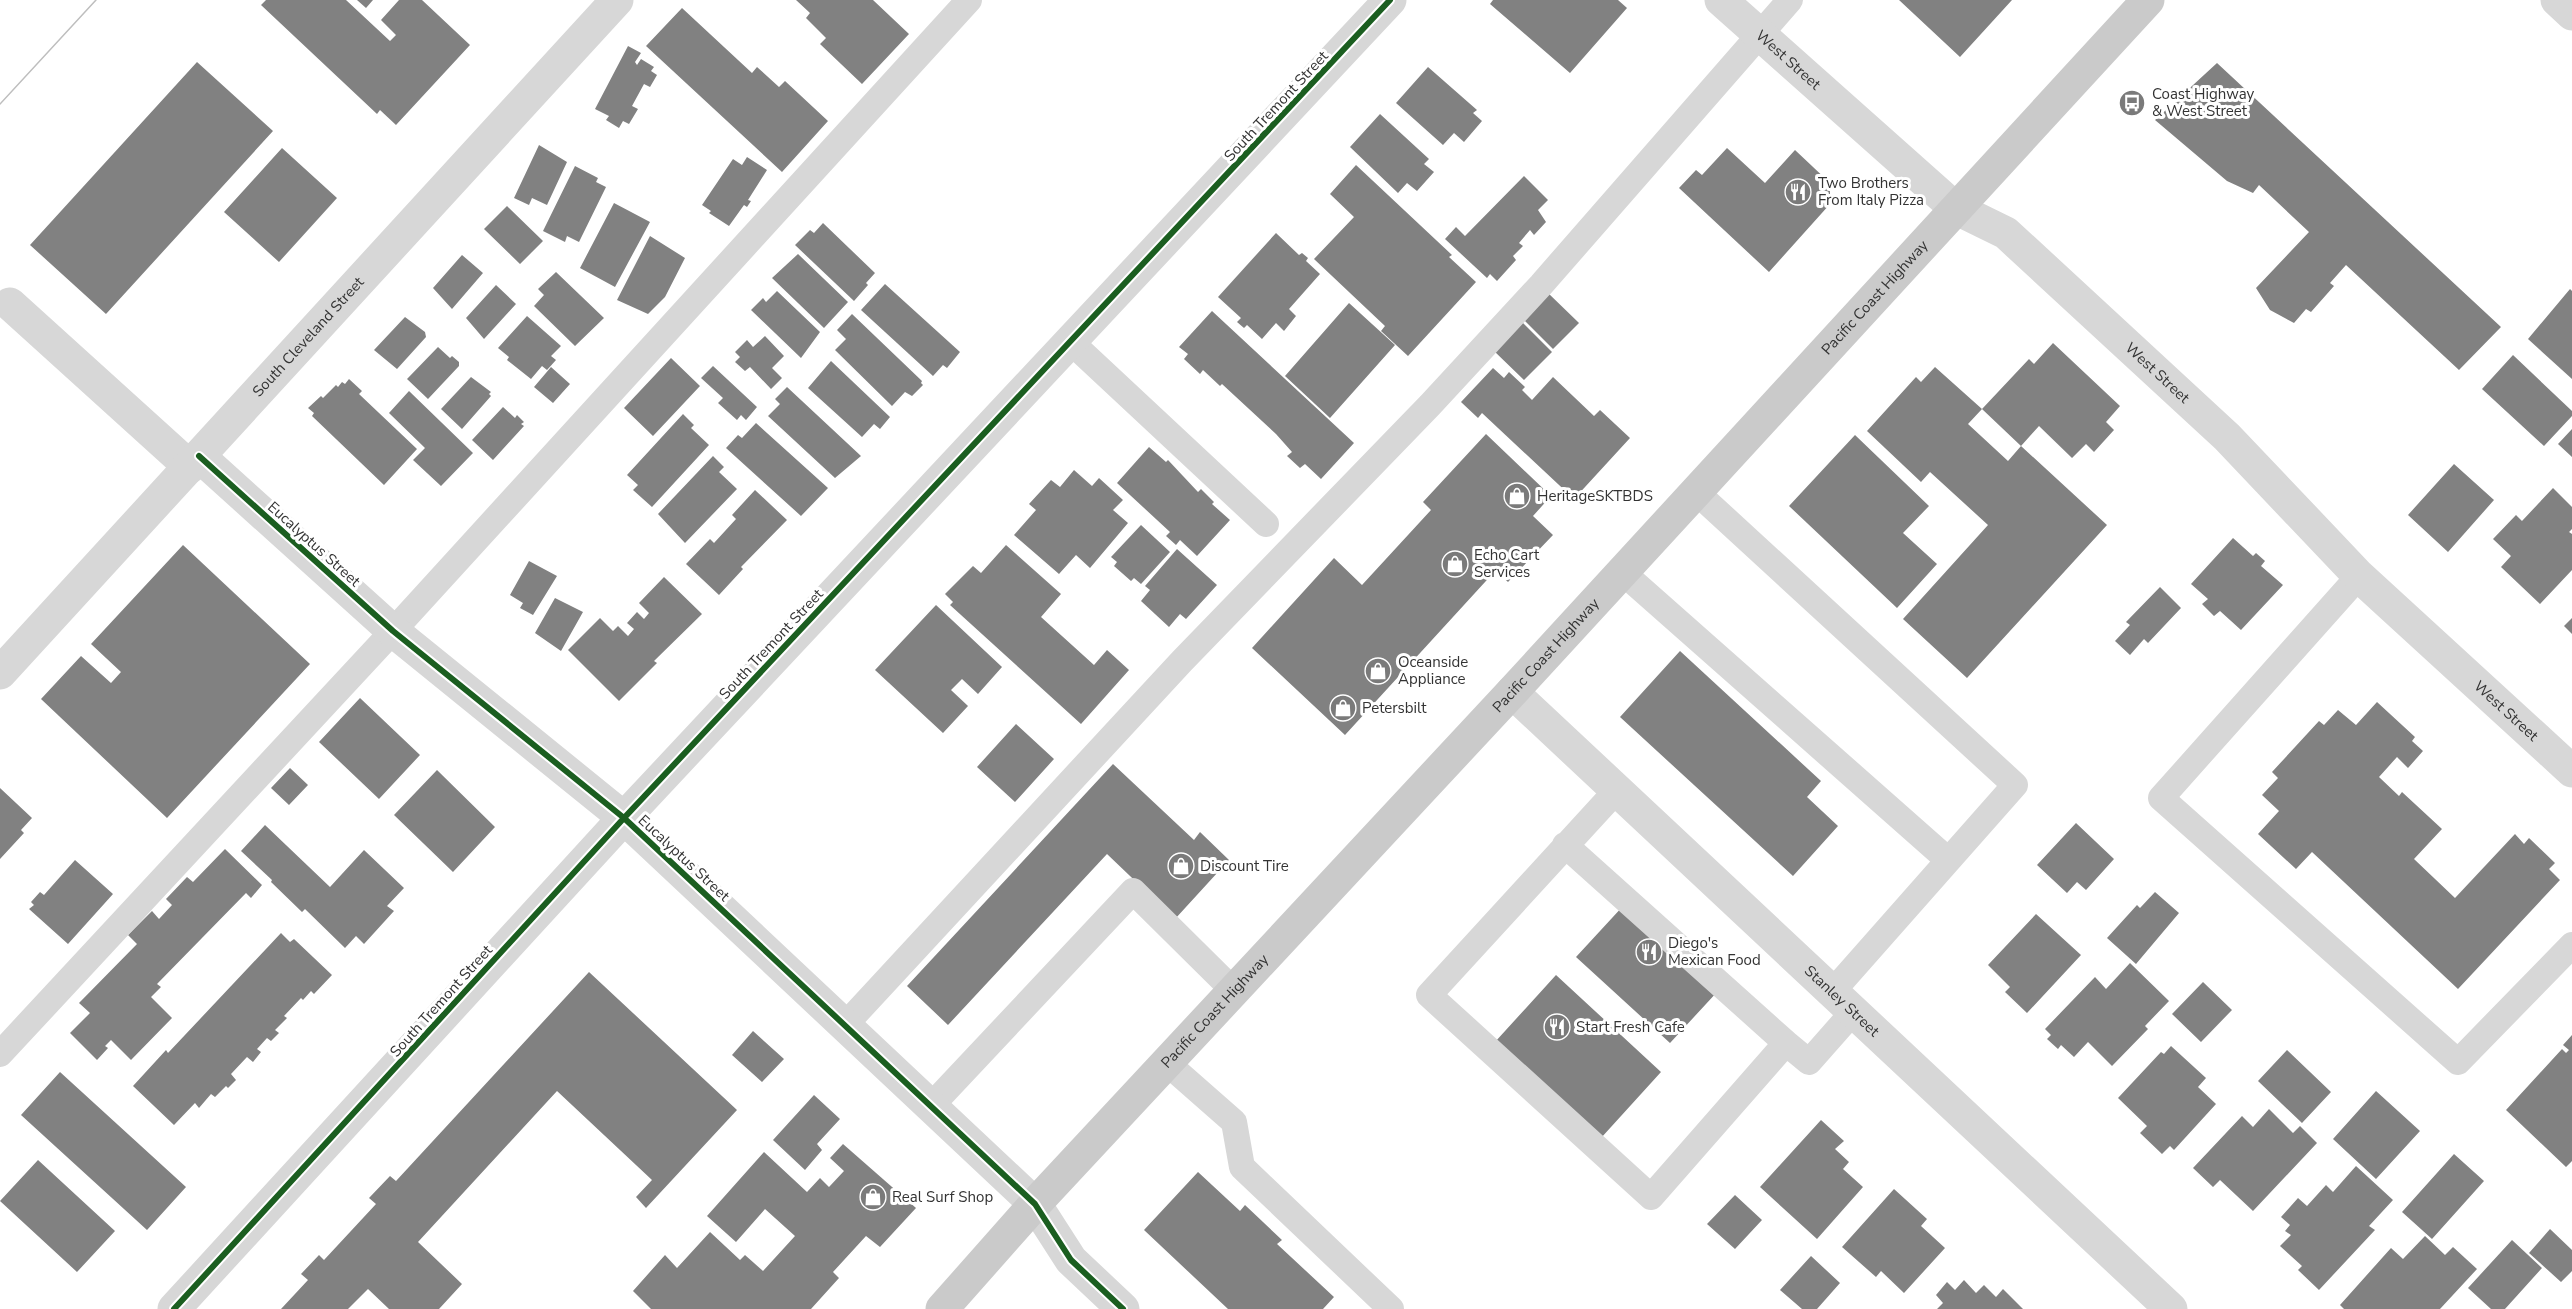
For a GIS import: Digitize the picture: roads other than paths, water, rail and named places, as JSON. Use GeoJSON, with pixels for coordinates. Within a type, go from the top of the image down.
{"type":"FeatureCollection","features":[{"type":"Feature","properties":{"kind":"main road","name":"Pacific Coast Highway"},"geometry":{"type":"LineString","coordinates":[[942,1309],[1035,1204],[1168,1064],[1512,692],[2148,0]]}},
{"type":"Feature","properties":{"kind":"street","name":"South Cleveland Street"},"geometry":{"type":"LineString","coordinates":[[0,673],[617,0]]}},
{"type":"Feature","properties":{"kind":"street","name":"South Tremont Street"},"geometry":{"type":"LineString","coordinates":[[174,1309],[624,818],[1072,343],[1390,0]]}},
{"type":"Feature","properties":{"kind":"street","name":"West Street"},"geometry":{"type":"LineString","coordinates":[[1721,0],[1760,32],[1955,208],[2006,232],[2227,437],[2358,576],[2572,771]]}},
{"type":"Feature","properties":{"kind":"street"},"geometry":{"type":"LineString","coordinates":[[2557,0],[2572,14]]}},
{"type":"Feature","properties":{"kind":"street","name":"Eucalyptus Street"},"geometry":{"type":"LineString","coordinates":[[10,304],[393,631],[624,818],[1035,1204],[1071,1260],[1123,1309]]}},
{"type":"Feature","properties":{"kind":"street","name":"Stanley Street"},"geometry":{"type":"LineString","coordinates":[[1512,692],[2171,1309]]}},
{"type":"Feature","properties":{"kind":"lane"},"geometry":{"type":"LineString","coordinates":[[0,1054],[393,631],[969,0]]}},
{"type":"Feature","properties":{"kind":"lane"},"geometry":{"type":"LineString","coordinates":[[845,1025],[1182,661],[1533,294],[1790,0]]}},
{"type":"Feature","properties":{"kind":"lane"},"geometry":{"type":"LineString","coordinates":[[1072,343],[1266,524]]}},
{"type":"Feature","properties":{"kind":"lane"},"geometry":{"type":"LineString","coordinates":[[1565,845],[1809,1062],[1843,1001],[1948,860],[2014,785],[1695,491]]}},
{"type":"Feature","properties":{"kind":"lane"},"geometry":{"type":"LineString","coordinates":[[1621,571],[1948,860]]}},
{"type":"Feature","properties":{"kind":"lane"},"geometry":{"type":"LineString","coordinates":[[2358,576],[2161,798],[2458,1062],[2572,945]]}},
{"type":"Feature","properties":{"kind":"lane"},"geometry":{"type":"LineString","coordinates":[[1616,791],[1429,995],[1651,1197],[1786,1043]]}},
{"type":"Feature","properties":{"kind":"lane"},"geometry":{"type":"LineString","coordinates":[[931,1106],[1133,891],[1234,992]]}},
{"type":"Feature","properties":{"kind":"lane"},"geometry":{"type":"LineString","coordinates":[[1168,1064],[1233,1122],[1242,1167],[1391,1309]]}},
{"type":"Feature","properties":{"kind":"tram line"},"geometry":{"type":"LineString","coordinates":[[0,104],[96,0]]}},
{"type":"Feature","properties":{"kind":"place","name":"Coast Highway & West Street"},"geometry":{"type":"Point","coordinates":[2132,103]}},
{"type":"Feature","properties":{"kind":"place","name":"Two Brothers From Italy Pizza"},"geometry":{"type":"Point","coordinates":[1798,192]}},
{"type":"Feature","properties":{"kind":"place","name":"HeritageSKTBDS"},"geometry":{"type":"Point","coordinates":[1517,496]}},
{"type":"Feature","properties":{"kind":"place","name":"Echo Cart Services"},"geometry":{"type":"Point","coordinates":[1455,564]}},
{"type":"Feature","properties":{"kind":"place","name":"Oceanside Appliance"},"geometry":{"type":"Point","coordinates":[1378,671]}},
{"type":"Feature","properties":{"kind":"place","name":"Petersbilt"},"geometry":{"type":"Point","coordinates":[1343,708]}},
{"type":"Feature","properties":{"kind":"place","name":"Discount Tire"},"geometry":{"type":"Point","coordinates":[1181,866]}},
{"type":"Feature","properties":{"kind":"place","name":"Diego's Mexican Food"},"geometry":{"type":"Point","coordinates":[1649,952]}},
{"type":"Feature","properties":{"kind":"place","name":"Start Fresh Cafe"},"geometry":{"type":"Point","coordinates":[1557,1027]}},
{"type":"Feature","properties":{"kind":"place","name":"Real Surf Shop"},"geometry":{"type":"Point","coordinates":[873,1197]}}]}
